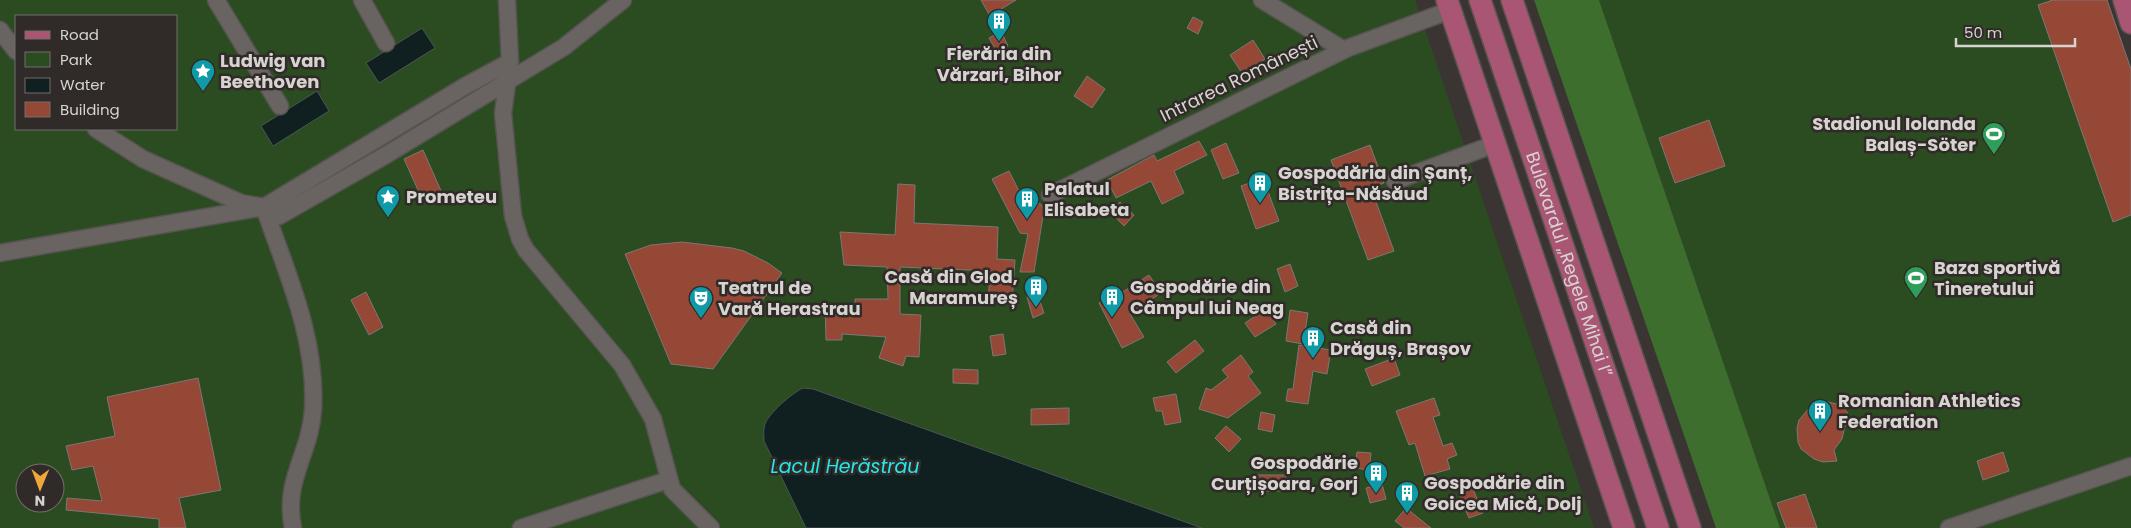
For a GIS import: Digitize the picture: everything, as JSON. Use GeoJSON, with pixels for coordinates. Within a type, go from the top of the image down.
{"type":"FeatureCollection","features":[{"type":"Feature","properties":{"kind":"main road","name":"Bulevardul „Regele Mihai I”"},"geometry":{"type":"LineString","coordinates":[[1480,0],[1658,528]]}},
{"type":"Feature","properties":{"kind":"main road","name":"Bulevardul „Regele Mihai I”"},"geometry":{"type":"LineString","coordinates":[[1512,0],[1690,528]]}},
{"type":"Feature","properties":{"kind":"main road"},"geometry":{"type":"LineString","coordinates":[[2124,0],[2131,23]]}},
{"type":"Feature","properties":{"kind":"main road","name":"Bulevardul „Regele Mihai I”"},"geometry":{"type":"LineString","coordinates":[[1449,5],[1624,528]]}},
{"type":"Feature","properties":{"kind":"street"},"geometry":{"type":"LineString","coordinates":[[216,0],[280,106]]}},
{"type":"Feature","properties":{"kind":"street"},"geometry":{"type":"LineString","coordinates":[[362,0],[386,43]]}},
{"type":"Feature","properties":{"kind":"street"},"geometry":{"type":"LineString","coordinates":[[507,0],[510,62],[502,113],[511,202],[520,239],[526,250],[622,365],[653,419],[668,480],[676,496],[711,528]]}},
{"type":"Feature","properties":{"kind":"street"},"geometry":{"type":"LineString","coordinates":[[98,130],[143,159],[241,203],[264,208],[279,216],[386,155],[564,47],[623,0]]}},
{"type":"Feature","properties":{"kind":"street"},"geometry":{"type":"LineString","coordinates":[[1262,0],[1344,50]]}},
{"type":"Feature","properties":{"kind":"street","name":"Intrarea Românești"},"geometry":{"type":"LineString","coordinates":[[1050,195],[1344,50],[1449,5]]}},
{"type":"Feature","properties":{"kind":"street"},"geometry":{"type":"LineString","coordinates":[[0,30],[15,50]]}},
{"type":"Feature","properties":{"kind":"street"},"geometry":{"type":"LineString","coordinates":[[0,253],[264,208],[466,85],[510,62]]}},
{"type":"Feature","properties":{"kind":"street"},"geometry":{"type":"LineString","coordinates":[[1395,181],[1495,144]]}},
{"type":"Feature","properties":{"kind":"street"},"geometry":{"type":"LineString","coordinates":[[264,208],[307,332],[313,369],[313,411],[309,439],[294,475],[291,490],[292,528]]}},
{"type":"Feature","properties":{"kind":"street"},"geometry":{"type":"LineString","coordinates":[[1949,528],[2131,466]]}},
{"type":"Feature","properties":{"kind":"street"},"geometry":{"type":"LineString","coordinates":[[521,528],[668,480]]}},
{"type":"Feature","properties":{"kind":"green space"},"geometry":{"type":"Polygon","coordinates":[[[0,0],[1415,0],[1594,528],[1202,528],[813,389],[803,388],[764,441],[806,528],[0,528],[0,0]]]}},
{"type":"Feature","properties":{"kind":"green space"},"geometry":{"type":"Polygon","coordinates":[[[1534,0],[1599,0],[1780,528],[1716,528],[1534,0]]]}},
{"type":"Feature","properties":{"kind":"green space","name":"Baza sportivă Tineretului"},"geometry":{"type":"Polygon","coordinates":[[[1599,0],[2107,0],[2131,69],[2131,528],[1780,528],[1599,0]]]}},
{"type":"Feature","properties":{"kind":"water"},"geometry":{"type":"Polygon","coordinates":[[[422,28],[435,48],[379,83],[366,63],[422,28]]]}},
{"type":"Feature","properties":{"kind":"water"},"geometry":{"type":"Polygon","coordinates":[[[317,91],[329,111],[273,146],[261,126],[317,91]]]}},
{"type":"Feature","properties":{"kind":"water","name":"Lacul Herăstrău"},"geometry":{"type":"Polygon","coordinates":[[[803,388],[813,389],[1202,528],[806,528],[764,441],[764,428],[767,419],[787,399],[803,388]]]}},
{"type":"Feature","properties":{"kind":"building"},"geometry":{"type":"Polygon","coordinates":[[[981,0],[1016,0],[990,16],[981,0]]]}},
{"type":"Feature","properties":{"kind":"building"},"geometry":{"type":"Polygon","coordinates":[[[2053,0],[2107,0],[2131,69],[2131,215],[2113,222],[2038,5],[2053,0]]]}},
{"type":"Feature","properties":{"kind":"building"},"geometry":{"type":"Polygon","coordinates":[[[1193,17],[1203,22],[1198,34],[1187,28],[1193,17]]]}},
{"type":"Feature","properties":{"kind":"building","name":"Fierăria din Vărzari, Bihor"},"geometry":{"type":"Polygon","coordinates":[[[1001,31],[1008,46],[997,52],[989,38],[1001,31]]]}},
{"type":"Feature","properties":{"kind":"building"},"geometry":{"type":"Polygon","coordinates":[[[1253,40],[1265,59],[1242,73],[1230,55],[1253,40]]]}},
{"type":"Feature","properties":{"kind":"building"},"geometry":{"type":"Polygon","coordinates":[[[1087,76],[1105,89],[1092,108],[1074,96],[1087,76]]]}},
{"type":"Feature","properties":{"kind":"building"},"geometry":{"type":"Polygon","coordinates":[[[1709,120],[1725,166],[1675,183],[1659,138],[1709,120]]]}},
{"type":"Feature","properties":{"kind":"building"},"geometry":{"type":"Polygon","coordinates":[[[1199,141],[1207,155],[1174,171],[1184,193],[1162,204],[1151,181],[1116,198],[1107,180],[1154,155],[1157,161],[1199,141]]]}},
{"type":"Feature","properties":{"kind":"building"},"geometry":{"type":"Polygon","coordinates":[[[1226,143],[1239,173],[1223,179],[1211,150],[1226,143]]]}},
{"type":"Feature","properties":{"kind":"building"},"geometry":{"type":"Polygon","coordinates":[[[1370,145],[1384,183],[1371,188],[1394,251],[1368,260],[1331,160],[1370,145]]]}},
{"type":"Feature","properties":{"kind":"building"},"geometry":{"type":"Polygon","coordinates":[[[423,150],[442,193],[423,201],[404,159],[423,150]]]}},
{"type":"Feature","properties":{"kind":"building"},"geometry":{"type":"Polygon","coordinates":[[[1009,171],[1027,207],[1037,203],[1041,204],[1044,210],[1034,272],[1020,272],[1028,234],[1020,233],[992,179],[1009,171]]]}},
{"type":"Feature","properties":{"kind":"building","name":"Gospodăria din Șanț, Bistrița-Năsăud"},"geometry":{"type":"Polygon","coordinates":[[[1263,178],[1279,221],[1256,229],[1241,186],[1263,178]]]}},
{"type":"Feature","properties":{"kind":"building"},"geometry":{"type":"Polygon","coordinates":[[[898,184],[915,185],[914,223],[998,227],[997,259],[1015,260],[1012,304],[988,303],[990,271],[900,267],[900,314],[921,315],[919,357],[906,356],[903,366],[879,358],[886,337],[842,334],[842,340],[826,340],[825,306],[855,305],[855,299],[888,299],[887,267],[844,265],[840,232],[895,235],[898,184]]]}},
{"type":"Feature","properties":{"kind":"building"},"geometry":{"type":"Polygon","coordinates":[[[1120,202],[1134,215],[1124,226],[1110,212],[1120,202]]]}},
{"type":"Feature","properties":{"kind":"building","name":"Teatrul de Vară Herastrau"},"geometry":{"type":"Polygon","coordinates":[[[682,242],[744,251],[768,263],[782,273],[713,369],[671,364],[625,254],[651,245],[682,242]]]}},
{"type":"Feature","properties":{"kind":"building"},"geometry":{"type":"Polygon","coordinates":[[[1290,264],[1298,286],[1285,292],[1277,269],[1290,264]]]}},
{"type":"Feature","properties":{"kind":"building"},"geometry":{"type":"Polygon","coordinates":[[[1149,275],[1161,293],[1130,314],[1144,337],[1122,348],[1099,303],[1118,295],[1149,275]]]}},
{"type":"Feature","properties":{"kind":"building"},"geometry":{"type":"Polygon","coordinates":[[[366,292],[383,327],[369,335],[351,300],[366,292]]]}},
{"type":"Feature","properties":{"kind":"building","name":"Casă din Glod, Maramureș"},"geometry":{"type":"Polygon","coordinates":[[[1037,293],[1044,313],[1033,318],[1027,297],[1037,293]]]}},
{"type":"Feature","properties":{"kind":"building"},"geometry":{"type":"Polygon","coordinates":[[[1266,309],[1276,324],[1255,337],[1245,323],[1266,309]]]}},
{"type":"Feature","properties":{"kind":"building"},"geometry":{"type":"Polygon","coordinates":[[[1290,310],[1308,313],[1303,344],[1286,341],[1290,310]]]}},
{"type":"Feature","properties":{"kind":"building"},"geometry":{"type":"Polygon","coordinates":[[[1003,334],[1006,354],[993,356],[990,336],[1003,334]]]}},
{"type":"Feature","properties":{"kind":"building"},"geometry":{"type":"Polygon","coordinates":[[[1195,340],[1204,351],[1176,373],[1167,362],[1195,340]]]}},
{"type":"Feature","properties":{"kind":"building"},"geometry":{"type":"Polygon","coordinates":[[[1299,345],[1331,350],[1327,374],[1313,371],[1308,404],[1286,401],[1288,389],[1293,389],[1299,345]]]}},
{"type":"Feature","properties":{"kind":"building"},"geometry":{"type":"Polygon","coordinates":[[[1241,355],[1253,372],[1248,376],[1261,393],[1228,418],[1199,409],[1206,388],[1211,390],[1228,377],[1222,370],[1241,355]]]}},
{"type":"Feature","properties":{"kind":"building"},"geometry":{"type":"Polygon","coordinates":[[[1394,358],[1400,375],[1372,386],[1365,369],[1394,358]]]}},
{"type":"Feature","properties":{"kind":"building"},"geometry":{"type":"Polygon","coordinates":[[[953,369],[978,370],[978,384],[953,383],[953,369]]]}},
{"type":"Feature","properties":{"kind":"building"},"geometry":{"type":"Polygon","coordinates":[[[198,378],[221,490],[179,498],[186,528],[159,528],[159,519],[66,510],[67,498],[102,501],[93,466],[72,470],[66,446],[115,436],[107,397],[198,378]]]}},
{"type":"Feature","properties":{"kind":"building"},"geometry":{"type":"Polygon","coordinates":[[[1176,394],[1181,422],[1165,425],[1162,411],[1156,411],[1153,398],[1176,394]]]}},
{"type":"Feature","properties":{"kind":"building"},"geometry":{"type":"Polygon","coordinates":[[[1434,398],[1440,415],[1433,417],[1443,446],[1452,443],[1457,455],[1447,459],[1450,469],[1425,476],[1415,443],[1409,445],[1396,411],[1434,398]]]}},
{"type":"Feature","properties":{"kind":"building","name":"Romanian Athletics Federation"},"geometry":{"type":"Polygon","coordinates":[[[1828,402],[1837,404],[1845,409],[1854,423],[1845,426],[1842,439],[1834,450],[1837,461],[1823,462],[1814,459],[1801,449],[1798,442],[1797,428],[1799,420],[1810,407],[1818,403],[1828,402]]]}},
{"type":"Feature","properties":{"kind":"building"},"geometry":{"type":"Polygon","coordinates":[[[1069,408],[1069,424],[1031,425],[1031,409],[1069,408]]]}},
{"type":"Feature","properties":{"kind":"building"},"geometry":{"type":"Polygon","coordinates":[[[1261,412],[1275,415],[1272,432],[1258,429],[1261,412]]]}},
{"type":"Feature","properties":{"kind":"building"},"geometry":{"type":"Polygon","coordinates":[[[1226,426],[1241,439],[1229,452],[1215,438],[1226,426]]]}},
{"type":"Feature","properties":{"kind":"building"},"geometry":{"type":"Polygon","coordinates":[[[1357,452],[1371,453],[1369,470],[1355,468],[1357,452]]]}},
{"type":"Feature","properties":{"kind":"building"},"geometry":{"type":"Polygon","coordinates":[[[2003,452],[2009,471],[1983,480],[1977,461],[2003,452]]]}},
{"type":"Feature","properties":{"kind":"building"},"geometry":{"type":"Polygon","coordinates":[[[1256,475],[1286,475],[1285,491],[1259,491],[1252,483],[1256,475]]]}},
{"type":"Feature","properties":{"kind":"building","name":"Gospodărie Curțișoara, Gorj"},"geometry":{"type":"Polygon","coordinates":[[[1382,484],[1386,499],[1370,503],[1366,488],[1382,484]]]}},
{"type":"Feature","properties":{"kind":"building"},"geometry":{"type":"Polygon","coordinates":[[[1473,489],[1483,513],[1469,518],[1459,494],[1473,489]]]}},
{"type":"Feature","properties":{"kind":"building"},"geometry":{"type":"Polygon","coordinates":[[[1805,494],[1817,528],[1786,528],[1777,503],[1805,494]]]}},
{"type":"Feature","properties":{"kind":"building","name":"Gospodărie din Goicea Mică, Dolj"},"geometry":{"type":"Polygon","coordinates":[[[1406,508],[1431,528],[1404,528],[1395,521],[1406,508]]]}},
{"type":"Feature","properties":{"kind":"place","name":"Fierăria din Vărzari, Bihor"},"geometry":{"type":"Point","coordinates":[999,42]}},
{"type":"Feature","properties":{"kind":"place","name":"Ludwig van Beethoven"},"geometry":{"type":"Point","coordinates":[203,92]}},
{"type":"Feature","properties":{"kind":"place","name":"Stadionul Iolanda Balaș-Söter"},"geometry":{"type":"Point","coordinates":[1994,155]}},
{"type":"Feature","properties":{"kind":"place","name":"Gospodăria din Șanț, Bistrița-Năsăud"},"geometry":{"type":"Point","coordinates":[1260,204]}},
{"type":"Feature","properties":{"kind":"place","name":"Prometeu"},"geometry":{"type":"Point","coordinates":[388,218]}},
{"type":"Feature","properties":{"kind":"place","name":"Palatul Elisabeta"},"geometry":{"type":"Point","coordinates":[1027,220]}},
{"type":"Feature","properties":{"kind":"place","name":"Baza sportivă Tineretului"},"geometry":{"type":"Point","coordinates":[1916,299]}},
{"type":"Feature","properties":{"kind":"place","name":"Casă din Glod, Maramureș"},"geometry":{"type":"Point","coordinates":[1036,308]}},
{"type":"Feature","properties":{"kind":"place","name":"Gospodărie din Câmpul lui Neag"},"geometry":{"type":"Point","coordinates":[1112,318]}},
{"type":"Feature","properties":{"kind":"place","name":"Teatrul de Vară Herastrau"},"geometry":{"type":"Point","coordinates":[701,319]}},
{"type":"Feature","properties":{"kind":"place","name":"Casă din Drăguș, Brașov"},"geometry":{"type":"Point","coordinates":[1313,359]}},
{"type":"Feature","properties":{"kind":"place","name":"Romanian Athletics Federation"},"geometry":{"type":"Point","coordinates":[1820,432]}},
{"type":"Feature","properties":{"kind":"place","name":"Gospodărie Curțișoara, Gorj"},"geometry":{"type":"Point","coordinates":[1376,494]}},
{"type":"Feature","properties":{"kind":"place","name":"Gospodărie din Goicea Mică, Dolj"},"geometry":{"type":"Point","coordinates":[1407,514]}}]}
